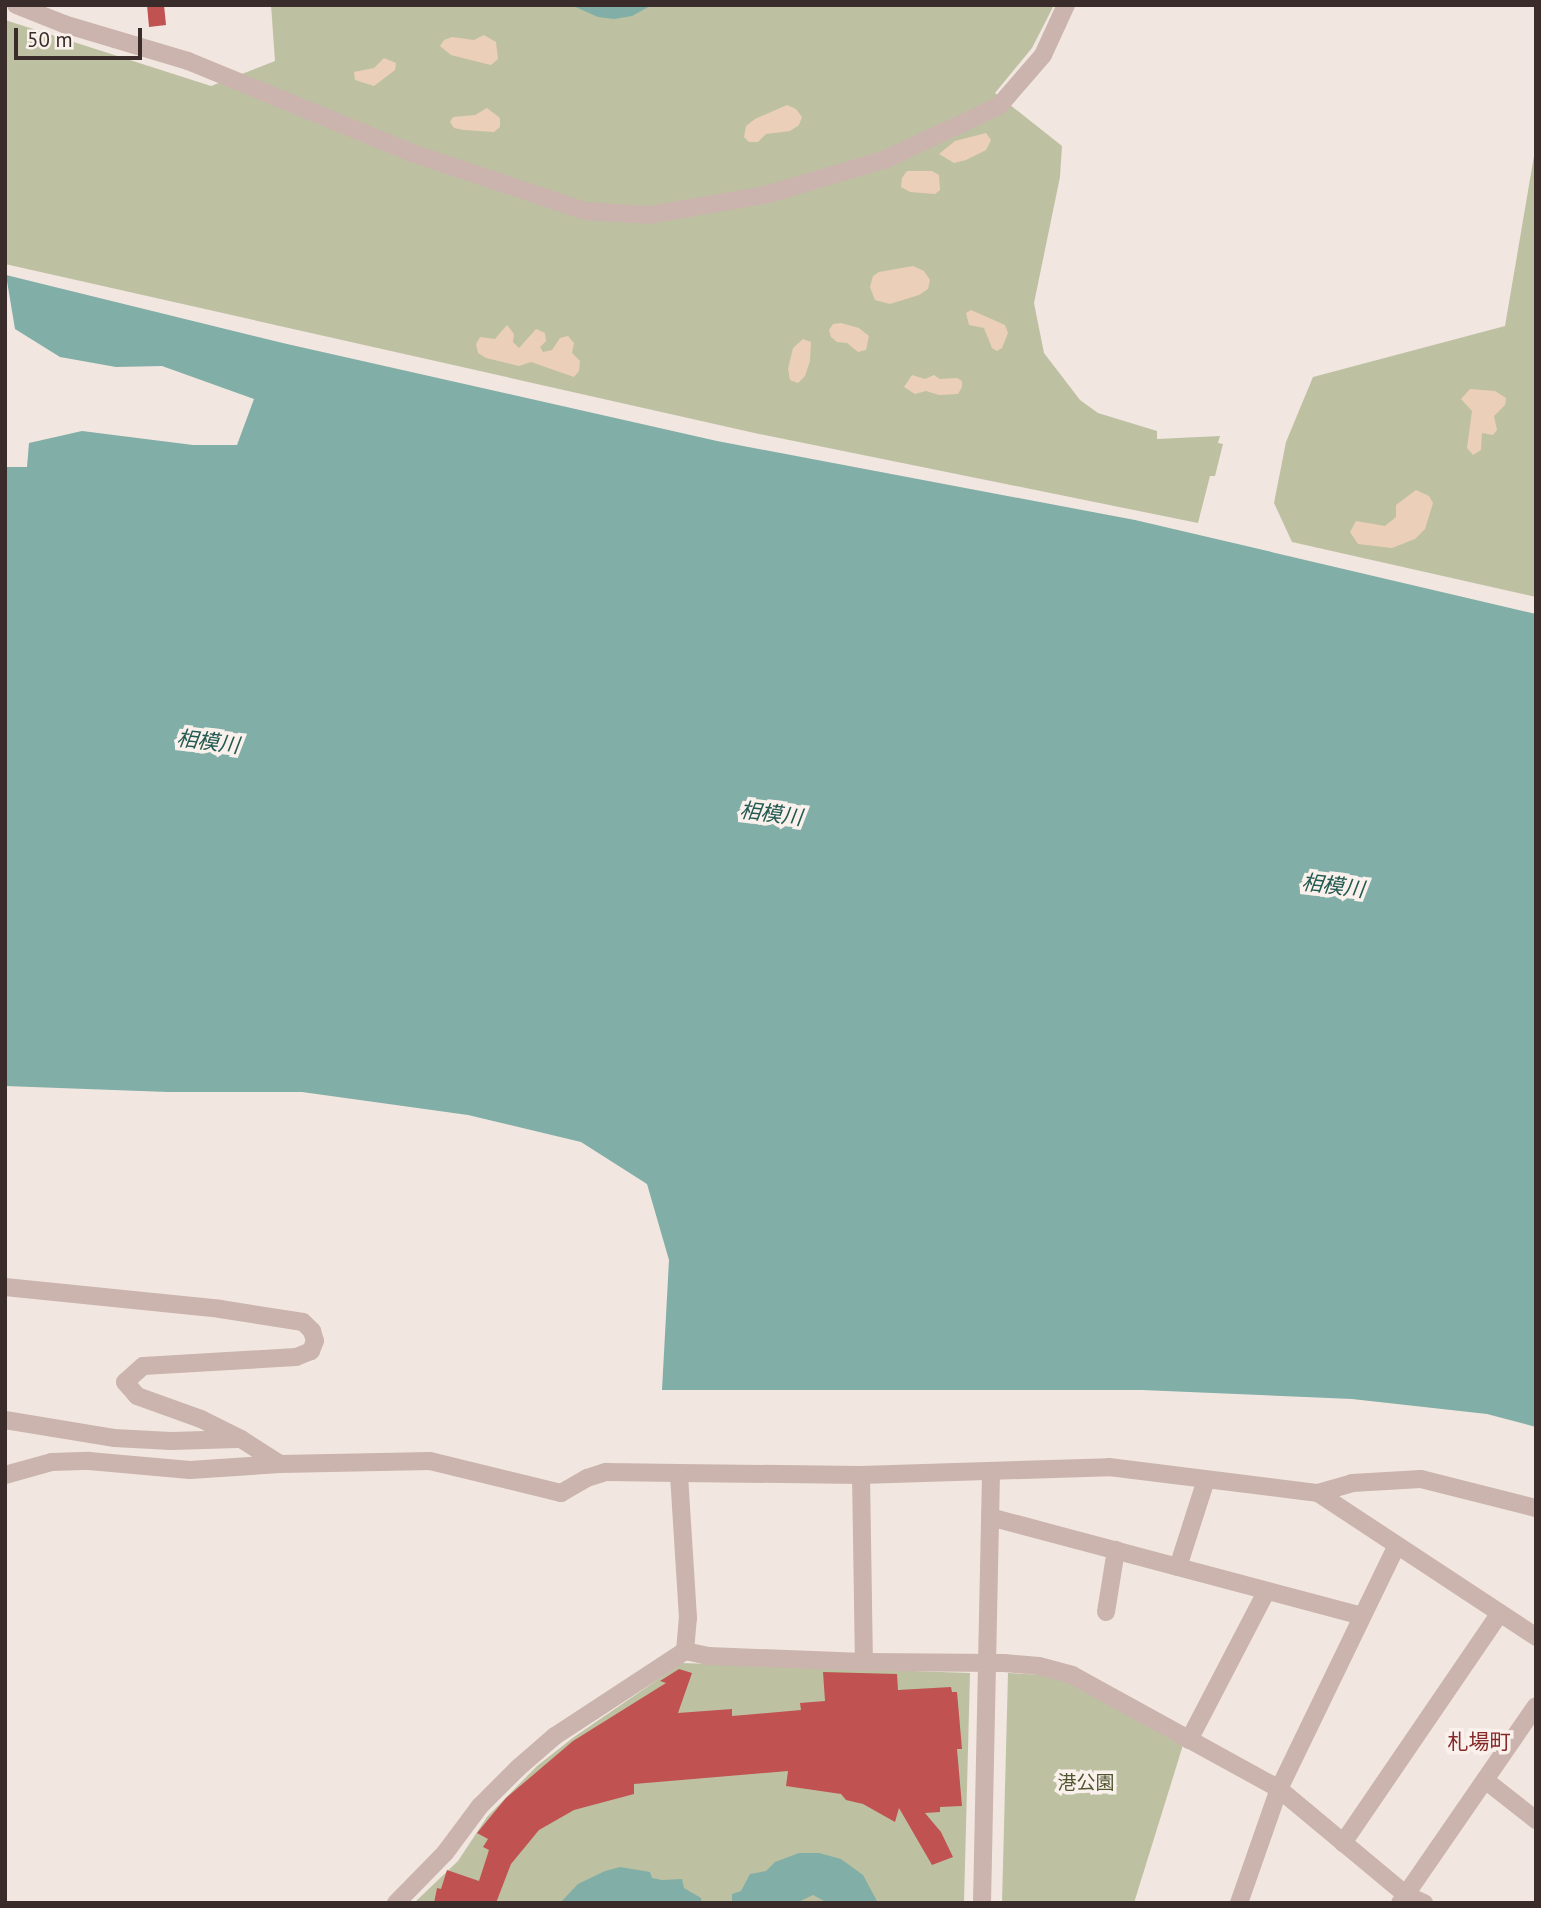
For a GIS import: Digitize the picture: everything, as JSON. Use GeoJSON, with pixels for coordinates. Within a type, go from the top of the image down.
{"type":"FeatureCollection","features":[{"type":"Feature","properties":{"kind":"street"},"geometry":{"type":"LineString","coordinates":[[16,5],[64,24],[188,61],[412,153],[585,211],[649,215],[765,195],[884,160],[999,106],[1042,55],[1066,5]]}},
{"type":"Feature","properties":{"kind":"street"},"geometry":{"type":"LineString","coordinates":[[5,1287],[220,1309],[303,1322],[313,1331],[315,1341],[311,1350],[296,1357],[143,1366],[125,1382],[137,1396],[201,1419],[241,1439],[280,1464]]}},
{"type":"Feature","properties":{"kind":"street"},"geometry":{"type":"LineString","coordinates":[[5,1420],[114,1438],[171,1441],[241,1439]]}},
{"type":"Feature","properties":{"kind":"street"},"geometry":{"type":"LineString","coordinates":[[5,1475],[52,1462],[89,1461],[190,1470],[280,1464],[430,1461],[561,1493],[587,1478],[606,1472],[861,1475],[1109,1467],[1318,1493],[1352,1483],[1422,1479],[1536,1508]]}},
{"type":"Feature","properties":{"kind":"street"},"geometry":{"type":"LineString","coordinates":[[982,1903],[991,1472]]}},
{"type":"Feature","properties":{"kind":"street"},"geometry":{"type":"LineString","coordinates":[[679,1473],[688,1618],[685,1651]]}},
{"type":"Feature","properties":{"kind":"street"},"geometry":{"type":"LineString","coordinates":[[861,1475],[864,1662]]}},
{"type":"Feature","properties":{"kind":"street"},"geometry":{"type":"LineString","coordinates":[[1178,1567],[1206,1479]]}},
{"type":"Feature","properties":{"kind":"street"},"geometry":{"type":"LineString","coordinates":[[1318,1493],[1396,1548],[1536,1637]]}},
{"type":"Feature","properties":{"kind":"street"},"geometry":{"type":"LineString","coordinates":[[990,1517],[1362,1616]]}},
{"type":"Feature","properties":{"kind":"street"},"geometry":{"type":"LineString","coordinates":[[1239,1903],[1279,1789],[1396,1548]]}},
{"type":"Feature","properties":{"kind":"street"},"geometry":{"type":"LineString","coordinates":[[1106,1612],[1116,1550]]}},
{"type":"Feature","properties":{"kind":"street"},"geometry":{"type":"LineString","coordinates":[[1189,1740],[1266,1592]]}},
{"type":"Feature","properties":{"kind":"street"},"geometry":{"type":"LineString","coordinates":[[1343,1843],[1500,1613]]}},
{"type":"Feature","properties":{"kind":"street"},"geometry":{"type":"LineString","coordinates":[[396,1903],[445,1853],[480,1806],[518,1768],[555,1736],[685,1651],[708,1656],[864,1662],[988,1662],[1040,1666],[1072,1675],[1279,1789],[1403,1899],[1424,1903]]}},
{"type":"Feature","properties":{"kind":"street"},"geometry":{"type":"LineString","coordinates":[[1403,1899],[1536,1706]]}},
{"type":"Feature","properties":{"kind":"street"},"geometry":{"type":"LineString","coordinates":[[1485,1780],[1534,1816]]}},
{"type":"Feature","properties":{"kind":"green space"},"geometry":{"type":"Polygon","coordinates":[[[271,5],[1054,5],[1032,48],[995,93],[1062,146],[1060,177],[1034,303],[1044,353],[1080,400],[1098,413],[1157,431],[1157,439],[1220,436],[1218,443],[1223,444],[1215,476],[1210,476],[1198,523],[759,434],[5,264],[5,20],[211,86],[275,61],[271,5]]]}},
{"type":"Feature","properties":{"kind":"green space"},"geometry":{"type":"Polygon","coordinates":[[[1536,144],[1536,597],[1292,542],[1274,503],[1286,442],[1313,377],[1505,326],[1536,144]]]}},
{"type":"Feature","properties":{"kind":"green space"},"geometry":{"type":"Polygon","coordinates":[[[682,1663],[970,1673],[964,1903],[414,1903],[458,1861],[487,1817],[537,1766],[574,1737],[682,1663]]]}},
{"type":"Feature","properties":{"kind":"green space","name":"港公園"},"geometry":{"type":"Polygon","coordinates":[[[1008,1673],[1041,1675],[1072,1683],[1183,1745],[1134,1903],[1002,1903],[1008,1673]]]}},
{"type":"Feature","properties":{"kind":"sand"},"geometry":{"type":"Polygon","coordinates":[[[484,35],[496,42],[498,59],[491,65],[451,55],[440,46],[444,40],[452,37],[474,40],[484,35]]]}},
{"type":"Feature","properties":{"kind":"sand"},"geometry":{"type":"Polygon","coordinates":[[[384,58],[396,63],[395,70],[374,86],[355,80],[354,72],[374,68],[384,58]]]}},
{"type":"Feature","properties":{"kind":"sand"},"geometry":{"type":"Polygon","coordinates":[[[787,105],[796,109],[802,117],[799,125],[790,131],[766,134],[758,142],[749,142],[744,137],[746,126],[755,119],[787,105]]]}},
{"type":"Feature","properties":{"kind":"sand"},"geometry":{"type":"Polygon","coordinates":[[[487,108],[500,118],[500,127],[494,132],[454,128],[450,122],[453,117],[475,115],[487,108]]]}},
{"type":"Feature","properties":{"kind":"sand"},"geometry":{"type":"Polygon","coordinates":[[[986,133],[991,140],[986,150],[966,160],[954,163],[939,154],[955,141],[986,133]]]}},
{"type":"Feature","properties":{"kind":"sand"},"geometry":{"type":"Polygon","coordinates":[[[907,171],[932,171],[939,175],[940,190],[935,194],[910,192],[901,187],[902,178],[907,171]]]}},
{"type":"Feature","properties":{"kind":"sand"},"geometry":{"type":"Polygon","coordinates":[[[913,266],[924,271],[930,280],[928,289],[919,295],[890,304],[875,300],[870,287],[873,276],[879,272],[913,266]]]}},
{"type":"Feature","properties":{"kind":"sand"},"geometry":{"type":"Polygon","coordinates":[[[971,310],[1005,325],[1008,333],[1002,348],[997,351],[992,348],[984,328],[969,325],[966,313],[971,310]]]}},
{"type":"Feature","properties":{"kind":"sand"},"geometry":{"type":"Polygon","coordinates":[[[841,323],[859,328],[869,336],[866,350],[858,352],[847,343],[837,342],[831,337],[829,330],[833,324],[841,323]]]}},
{"type":"Feature","properties":{"kind":"sand"},"geometry":{"type":"Polygon","coordinates":[[[507,325],[514,334],[513,342],[519,348],[536,329],[545,333],[546,341],[540,347],[543,352],[552,350],[560,338],[568,336],[574,343],[572,353],[580,361],[579,371],[574,377],[531,362],[519,366],[486,358],[478,353],[476,344],[480,337],[495,339],[507,325]]]}},
{"type":"Feature","properties":{"kind":"sand"},"geometry":{"type":"Polygon","coordinates":[[[803,339],[811,342],[810,361],[805,376],[798,383],[790,380],[788,369],[793,348],[803,339]]]}},
{"type":"Feature","properties":{"kind":"sand"},"geometry":{"type":"Polygon","coordinates":[[[912,375],[925,379],[934,375],[940,379],[957,378],[962,381],[962,387],[958,394],[939,395],[926,391],[915,394],[904,387],[912,375]]]}},
{"type":"Feature","properties":{"kind":"sand"},"geometry":{"type":"Polygon","coordinates":[[[1470,389],[1495,391],[1506,398],[1505,405],[1494,416],[1497,430],[1493,435],[1482,433],[1481,450],[1473,455],[1467,448],[1472,411],[1461,399],[1470,389]]]}},
{"type":"Feature","properties":{"kind":"sand"},"geometry":{"type":"Polygon","coordinates":[[[1416,490],[1429,496],[1433,503],[1425,529],[1415,539],[1392,548],[1358,544],[1350,532],[1356,521],[1385,526],[1396,517],[1396,505],[1416,490]]]}},
{"type":"Feature","properties":{"kind":"water"},"geometry":{"type":"Polygon","coordinates":[[[571,5],[652,5],[632,16],[614,19],[598,17],[571,5]]]}},
{"type":"Feature","properties":{"kind":"water","name":"相模川"},"geometry":{"type":"Polygon","coordinates":[[[6,275],[287,344],[717,441],[1135,520],[1536,614],[1536,1427],[1487,1414],[1352,1399],[1142,1390],[662,1390],[669,1260],[647,1184],[581,1142],[468,1115],[302,1092],[168,1092],[5,1086],[5,467],[27,467],[29,443],[82,431],[193,445],[237,445],[254,399],[162,366],[116,367],[60,357],[15,329],[6,275]]]}},
{"type":"Feature","properties":{"kind":"water"},"geometry":{"type":"Polygon","coordinates":[[[799,1853],[819,1853],[841,1859],[863,1875],[878,1903],[828,1903],[813,1895],[796,1903],[732,1903],[732,1894],[741,1891],[750,1874],[766,1871],[775,1862],[799,1853]]]}},
{"type":"Feature","properties":{"kind":"water"},"geometry":{"type":"Polygon","coordinates":[[[620,1867],[650,1872],[652,1878],[662,1880],[682,1879],[684,1888],[701,1898],[702,1903],[560,1903],[578,1884],[620,1867]]]}},
{"type":"Feature","properties":{"kind":"building"},"geometry":{"type":"Polygon","coordinates":[[[147,5],[164,5],[166,25],[149,27],[147,5]]]}},
{"type":"Feature","properties":{"kind":"building"},"geometry":{"type":"Polygon","coordinates":[[[679,1669],[692,1673],[678,1713],[732,1709],[732,1716],[801,1710],[800,1703],[825,1701],[823,1672],[897,1674],[898,1690],[951,1687],[952,1692],[957,1692],[962,1749],[957,1749],[962,1806],[940,1807],[940,1812],[925,1813],[941,1832],[953,1857],[932,1865],[899,1808],[895,1822],[863,1804],[846,1800],[841,1794],[786,1786],[788,1771],[634,1784],[634,1794],[574,1810],[539,1830],[511,1864],[496,1903],[434,1903],[437,1888],[441,1889],[447,1870],[479,1881],[489,1850],[483,1847],[488,1839],[477,1833],[506,1798],[573,1741],[666,1683],[660,1681],[679,1669]]]}},
{"type":"Feature","properties":{"kind":"district","name":"札場町"},"geometry":{"type":"Point","coordinates":[1479,1742]}}]}
